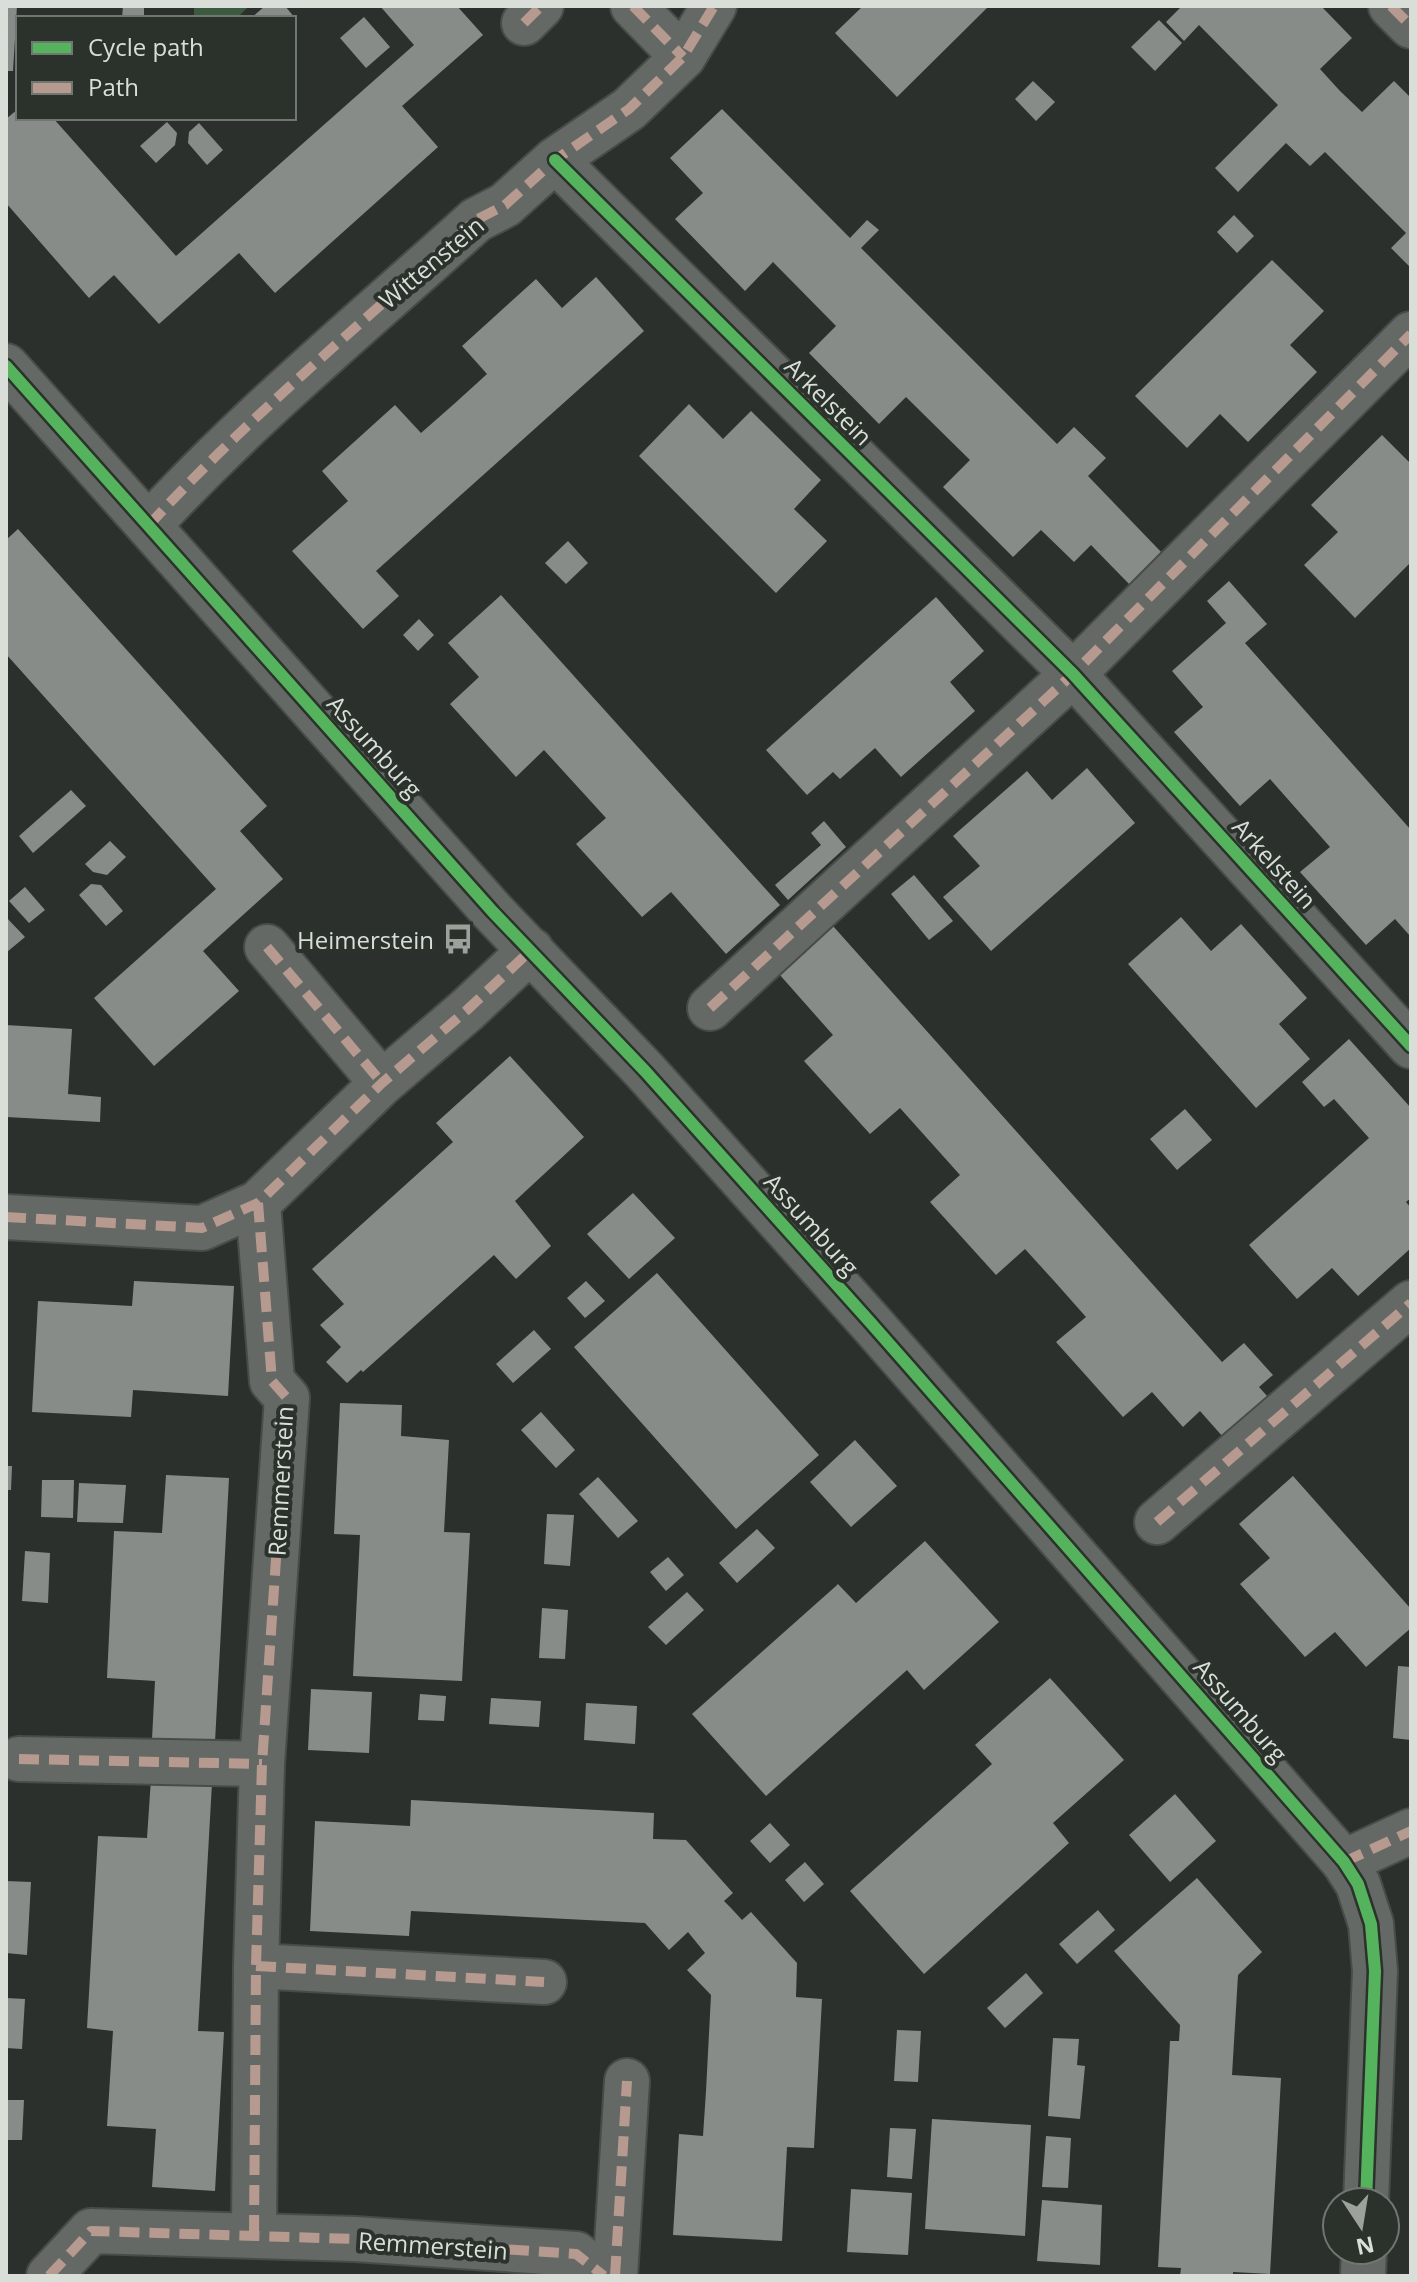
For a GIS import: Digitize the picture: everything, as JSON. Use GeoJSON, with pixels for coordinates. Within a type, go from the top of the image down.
{"type":"FeatureCollection","features":[{"type":"Feature","properties":{"kind":"street"},"geometry":{"type":"LineString","coordinates":[[633,6],[683,57]]}},
{"type":"Feature","properties":{"kind":"street","name":"Wittenstein"},"geometry":{"type":"LineString","coordinates":[[149,525],[203,466],[476,220],[505,205],[555,160],[629,109],[683,57],[714,6]]}},
{"type":"Feature","properties":{"kind":"street"},"geometry":{"type":"LineString","coordinates":[[1391,6],[1411,26]]}},
{"type":"Feature","properties":{"kind":"street","name":"Arkelstein"},"geometry":{"type":"LineString","coordinates":[[555,160],[1073,674],[1411,1046]]}},
{"type":"Feature","properties":{"kind":"street"},"geometry":{"type":"LineString","coordinates":[[710,1008],[1073,674],[1411,334]]}},
{"type":"Feature","properties":{"kind":"street","name":"Assumburg"},"geometry":{"type":"LineString","coordinates":[[6,366],[493,912],[645,1071],[1344,1862],[1358,1884],[1371,1924],[1375,1971],[1367,2186]]}},
{"type":"Feature","properties":{"kind":"street"},"geometry":{"type":"LineString","coordinates":[[267,947],[382,1083]]}},
{"type":"Feature","properties":{"kind":"street"},"geometry":{"type":"LineString","coordinates":[[6,1217],[202,1228],[258,1203],[382,1083],[531,950]]}},
{"type":"Feature","properties":{"kind":"street","name":"Remmerstein"},"geometry":{"type":"LineString","coordinates":[[254,2235],[256,1966],[262,1764],[287,1398],[272,1381],[258,1203]]}},
{"type":"Feature","properties":{"kind":"street"},"geometry":{"type":"LineString","coordinates":[[1157,1522],[1411,1303]]}},
{"type":"Feature","properties":{"kind":"street"},"geometry":{"type":"LineString","coordinates":[[19,1759],[262,1764]]}},
{"type":"Feature","properties":{"kind":"street"},"geometry":{"type":"LineString","coordinates":[[1344,1862],[1411,1831]]}},
{"type":"Feature","properties":{"kind":"street"},"geometry":{"type":"LineString","coordinates":[[256,1966],[544,1982]]}},
{"type":"Feature","properties":{"kind":"street"},"geometry":{"type":"LineString","coordinates":[[615,2276],[627,2081]]}},
{"type":"Feature","properties":{"kind":"street","name":"Remmerstein"},"geometry":{"type":"LineString","coordinates":[[49,2276],[91,2231],[254,2235],[576,2254],[604,2276]]}},
{"type":"Feature","properties":{"kind":"green space"},"geometry":{"type":"Polygon","coordinates":[[[194,6],[249,6],[239,16],[194,16],[194,6]]]}},
{"type":"Feature","properties":{"kind":"building"},"geometry":{"type":"Polygon","coordinates":[[[6,6],[17,6],[13,71],[6,71],[6,6]]]}},
{"type":"Feature","properties":{"kind":"building"},"geometry":{"type":"Polygon","coordinates":[[[123,6],[144,6],[144,16],[122,16],[123,6]]]}},
{"type":"Feature","properties":{"kind":"building"},"geometry":{"type":"Polygon","coordinates":[[[265,6],[285,6],[293,16],[253,16],[265,6]]]}},
{"type":"Feature","properties":{"kind":"building"},"geometry":{"type":"Polygon","coordinates":[[[380,6],[457,6],[483,35],[402,106],[438,147],[275,293],[239,253],[159,324],[114,275],[89,298],[6,203],[6,119],[16,111],[16,120],[55,120],[176,256],[414,45],[380,6]]]}},
{"type":"Feature","properties":{"kind":"building"},"geometry":{"type":"Polygon","coordinates":[[[863,6],[989,6],[897,97],[835,33],[863,6]]]}},
{"type":"Feature","properties":{"kind":"building"},"geometry":{"type":"Polygon","coordinates":[[[1182,6],[1321,6],[1352,38],[1320,69],[1340,91],[1362,112],[1394,81],[1411,98],[1411,268],[1391,248],[1406,233],[1325,152],[1310,166],[1286,143],[1238,192],[1215,168],[1278,105],[1199,25],[1184,41],[1166,22],[1182,6]]]}},
{"type":"Feature","properties":{"kind":"building"},"geometry":{"type":"Polygon","coordinates":[[[364,17],[390,47],[366,68],[340,38],[364,17]]]}},
{"type":"Feature","properties":{"kind":"building"},"geometry":{"type":"Polygon","coordinates":[[[1159,20],[1182,43],[1155,71],[1131,47],[1159,20]]]}},
{"type":"Feature","properties":{"kind":"building"},"geometry":{"type":"Polygon","coordinates":[[[1033,81],[1055,102],[1036,121],[1015,99],[1033,81]]]}},
{"type":"Feature","properties":{"kind":"building"},"geometry":{"type":"Polygon","coordinates":[[[722,109],[850,238],[867,220],[879,230],[861,248],[1057,444],[1074,427],[1106,458],[1088,476],[1163,554],[1130,585],[1091,545],[1074,562],[1041,530],[1013,557],[943,487],[970,460],[906,397],[879,424],[809,353],[836,326],[773,262],[745,291],[675,219],[703,193],[670,158],[722,109]]]}},
{"type":"Feature","properties":{"kind":"building"},"geometry":{"type":"Polygon","coordinates":[[[167,122],[177,133],[175,145],[156,163],[140,146],[167,122]]]}},
{"type":"Feature","properties":{"kind":"building"},"geometry":{"type":"Polygon","coordinates":[[[199,123],[223,150],[207,165],[188,143],[189,132],[199,123]]]}},
{"type":"Feature","properties":{"kind":"building"},"geometry":{"type":"Polygon","coordinates":[[[1234,215],[1254,236],[1237,253],[1217,232],[1234,215]]]}},
{"type":"Feature","properties":{"kind":"building"},"geometry":{"type":"Polygon","coordinates":[[[1272,260],[1324,311],[1290,345],[1317,372],[1248,442],[1220,414],[1187,448],[1135,396],[1272,260]]]}},
{"type":"Feature","properties":{"kind":"building"},"geometry":{"type":"Polygon","coordinates":[[[596,277],[644,331],[376,571],[399,596],[363,629],[292,551],[348,501],[322,471],[395,405],[421,433],[454,404],[487,374],[462,346],[536,279],[562,308],[596,277]]]}},
{"type":"Feature","properties":{"kind":"building"},"geometry":{"type":"Polygon","coordinates":[[[689,404],[723,439],[751,411],[821,480],[794,509],[827,541],[776,593],[639,456],[689,404]]]}},
{"type":"Feature","properties":{"kind":"building"},"geometry":{"type":"Polygon","coordinates":[[[1382,435],[1409,462],[1411,460],[1411,562],[1355,618],[1304,565],[1338,532],[1311,505],[1382,435]]]}},
{"type":"Feature","properties":{"kind":"building"},"geometry":{"type":"Polygon","coordinates":[[[18,529],[267,806],[240,831],[283,879],[203,951],[239,991],[154,1066],[94,998],[216,889],[6,654],[6,540],[18,529]]]}},
{"type":"Feature","properties":{"kind":"building"},"geometry":{"type":"Polygon","coordinates":[[[568,541],[588,563],[566,584],[545,563],[568,541]]]}},
{"type":"Feature","properties":{"kind":"building"},"geometry":{"type":"Polygon","coordinates":[[[1229,581],[1267,624],[1245,643],[1411,830],[1411,937],[1395,919],[1366,945],[1300,872],[1330,847],[1270,779],[1240,806],[1174,732],[1203,707],[1172,671],[1226,623],[1207,601],[1229,581]]]}},
{"type":"Feature","properties":{"kind":"building"},"geometry":{"type":"Polygon","coordinates":[[[501,595],[780,905],[726,954],[671,892],[642,917],[576,844],[606,818],[544,750],[516,777],[450,704],[479,677],[448,643],[501,595]]]}},
{"type":"Feature","properties":{"kind":"building"},"geometry":{"type":"Polygon","coordinates":[[[936,597],[984,651],[950,682],[975,711],[901,777],[875,748],[840,779],[833,772],[807,795],[766,750],[936,597]]]}},
{"type":"Feature","properties":{"kind":"building"},"geometry":{"type":"Polygon","coordinates":[[[419,619],[434,635],[418,651],[403,635],[419,619]]]}},
{"type":"Feature","properties":{"kind":"building"},"geometry":{"type":"Polygon","coordinates":[[[1087,768],[1135,823],[991,951],[943,897],[980,866],[953,836],[1027,771],[1052,800],[1087,768]]]}},
{"type":"Feature","properties":{"kind":"building"},"geometry":{"type":"Polygon","coordinates":[[[71,790],[86,806],[33,853],[19,836],[71,790]]]}},
{"type":"Feature","properties":{"kind":"building"},"geometry":{"type":"Polygon","coordinates":[[[824,821],[846,847],[788,900],[775,885],[821,845],[811,833],[824,821]]]}},
{"type":"Feature","properties":{"kind":"building"},"geometry":{"type":"Polygon","coordinates":[[[110,841],[126,857],[107,875],[93,872],[85,864],[110,841]]]}},
{"type":"Feature","properties":{"kind":"building"},"geometry":{"type":"Polygon","coordinates":[[[914,875],[953,921],[929,940],[891,894],[914,875]]]}},
{"type":"Feature","properties":{"kind":"building"},"geometry":{"type":"Polygon","coordinates":[[[91,884],[101,885],[123,911],[106,926],[79,895],[91,884]]]}},
{"type":"Feature","properties":{"kind":"building"},"geometry":{"type":"Polygon","coordinates":[[[25,887],[45,910],[29,923],[9,901],[25,887]]]}},
{"type":"Feature","properties":{"kind":"building"},"geometry":{"type":"Polygon","coordinates":[[[6,917],[25,937],[7,952],[6,950],[6,917]]]}},
{"type":"Feature","properties":{"kind":"building"},"geometry":{"type":"Polygon","coordinates":[[[1181,917],[1211,951],[1241,924],[1307,998],[1279,1024],[1310,1059],[1256,1108],[1128,964],[1181,917]]]}},
{"type":"Feature","properties":{"kind":"building"},"geometry":{"type":"Polygon","coordinates":[[[833,926],[1222,1362],[1244,1343],[1273,1375],[1259,1387],[1268,1397],[1223,1437],[1200,1411],[1183,1427],[1152,1392],[1123,1417],[1056,1342],[1086,1317],[1055,1282],[1025,1249],[996,1275],[930,1202],[960,1175],[900,1108],[870,1134],[804,1061],[833,1035],[779,974],[833,926]]]}},
{"type":"Feature","properties":{"kind":"building"},"geometry":{"type":"Polygon","coordinates":[[[6,1025],[72,1029],[68,1094],[101,1097],[100,1122],[6,1117],[6,1025]]]}},
{"type":"Feature","properties":{"kind":"building"},"geometry":{"type":"Polygon","coordinates":[[[1349,1039],[1411,1108],[1411,1198],[1406,1202],[1411,1208],[1411,1248],[1358,1296],[1332,1268],[1297,1299],[1249,1245],[1369,1138],[1334,1099],[1324,1107],[1302,1082],[1349,1039]]]}},
{"type":"Feature","properties":{"kind":"building"},"geometry":{"type":"Polygon","coordinates":[[[510,1056],[584,1137],[515,1201],[551,1246],[516,1279],[494,1255],[347,1383],[326,1362],[341,1347],[320,1325],[344,1304],[312,1269],[453,1142],[436,1123],[510,1056]]]}},
{"type":"Feature","properties":{"kind":"building"},"geometry":{"type":"Polygon","coordinates":[[[1185,1109],[1212,1140],[1177,1170],[1150,1139],[1185,1109]]]}},
{"type":"Feature","properties":{"kind":"building"},"geometry":{"type":"Polygon","coordinates":[[[633,1193],[675,1238],[629,1279],[587,1234],[633,1193]]]}},
{"type":"Feature","properties":{"kind":"building"},"geometry":{"type":"Polygon","coordinates":[[[657,1273],[819,1455],[736,1529],[574,1347],[657,1273]]]}},
{"type":"Feature","properties":{"kind":"building"},"geometry":{"type":"Polygon","coordinates":[[[134,1281],[234,1286],[228,1396],[133,1390],[131,1417],[32,1412],[38,1301],[132,1306],[134,1281]]]}},
{"type":"Feature","properties":{"kind":"building"},"geometry":{"type":"Polygon","coordinates":[[[586,1281],[605,1301],[585,1318],[567,1298],[586,1281]]]}},
{"type":"Feature","properties":{"kind":"building"},"geometry":{"type":"Polygon","coordinates":[[[534,1330],[551,1349],[513,1383],[496,1364],[534,1330]]]}},
{"type":"Feature","properties":{"kind":"building"},"geometry":{"type":"Polygon","coordinates":[[[340,1403],[402,1405],[401,1436],[449,1440],[444,1532],[470,1533],[462,1681],[353,1676],[360,1535],[334,1534],[340,1403]]]}},
{"type":"Feature","properties":{"kind":"building"},"geometry":{"type":"Polygon","coordinates":[[[541,1412],[575,1450],[556,1468],[521,1430],[541,1412]]]}},
{"type":"Feature","properties":{"kind":"building"},"geometry":{"type":"Polygon","coordinates":[[[855,1440],[897,1486],[851,1527],[810,1482],[855,1440]]]}},
{"type":"Feature","properties":{"kind":"building"},"geometry":{"type":"Polygon","coordinates":[[[6,1466],[12,1466],[11,1490],[6,1490],[6,1466]]]}},
{"type":"Feature","properties":{"kind":"building"},"geometry":{"type":"Polygon","coordinates":[[[166,1475],[229,1478],[215,1742],[152,1739],[155,1681],[107,1678],[114,1531],[162,1533],[166,1475]]]}},
{"type":"Feature","properties":{"kind":"building"},"geometry":{"type":"Polygon","coordinates":[[[1293,1476],[1411,1609],[1411,1628],[1366,1667],[1335,1632],[1305,1657],[1240,1584],[1270,1558],[1239,1524],[1293,1476]]]}},
{"type":"Feature","properties":{"kind":"building"},"geometry":{"type":"Polygon","coordinates":[[[598,1477],[638,1521],[618,1538],[579,1494],[598,1477]]]}},
{"type":"Feature","properties":{"kind":"building"},"geometry":{"type":"Polygon","coordinates":[[[42,1480],[74,1480],[73,1518],[41,1517],[42,1480]]]}},
{"type":"Feature","properties":{"kind":"building"},"geometry":{"type":"Polygon","coordinates":[[[79,1483],[126,1485],[123,1523],[77,1522],[79,1483]]]}},
{"type":"Feature","properties":{"kind":"building"},"geometry":{"type":"Polygon","coordinates":[[[547,1514],[574,1515],[570,1566],[544,1564],[547,1514]]]}},
{"type":"Feature","properties":{"kind":"building"},"geometry":{"type":"Polygon","coordinates":[[[757,1529],[775,1548],[737,1583],[719,1563],[757,1529]]]}},
{"type":"Feature","properties":{"kind":"building"},"geometry":{"type":"Polygon","coordinates":[[[925,1541],[999,1622],[924,1690],[907,1670],[766,1796],[692,1714],[838,1584],[856,1603],[925,1541]]]}},
{"type":"Feature","properties":{"kind":"building"},"geometry":{"type":"Polygon","coordinates":[[[25,1551],[50,1553],[48,1603],[22,1601],[25,1551]]]}},
{"type":"Feature","properties":{"kind":"building"},"geometry":{"type":"Polygon","coordinates":[[[668,1557],[684,1575],[666,1591],[650,1572],[668,1557]]]}},
{"type":"Feature","properties":{"kind":"building"},"geometry":{"type":"Polygon","coordinates":[[[687,1592],[704,1610],[666,1645],[648,1627],[687,1592]]]}},
{"type":"Feature","properties":{"kind":"building"},"geometry":{"type":"Polygon","coordinates":[[[542,1608],[568,1610],[565,1659],[539,1658],[542,1608]]]}},
{"type":"Feature","properties":{"kind":"building"},"geometry":{"type":"Polygon","coordinates":[[[1398,1666],[1411,1667],[1411,1740],[1393,1738],[1398,1666]]]}},
{"type":"Feature","properties":{"kind":"building"},"geometry":{"type":"Polygon","coordinates":[[[1050,1678],[1124,1760],[1053,1823],[1069,1843],[924,1974],[850,1891],[992,1764],[975,1745],[1050,1678]]]}},
{"type":"Feature","properties":{"kind":"building"},"geometry":{"type":"Polygon","coordinates":[[[311,1689],[372,1692],[369,1753],[308,1750],[311,1689]]]}},
{"type":"Feature","properties":{"kind":"building"},"geometry":{"type":"Polygon","coordinates":[[[420,1694],[446,1696],[444,1721],[418,1720],[420,1694]]]}},
{"type":"Feature","properties":{"kind":"building"},"geometry":{"type":"Polygon","coordinates":[[[491,1698],[541,1701],[539,1727],[489,1724],[491,1698]]]}},
{"type":"Feature","properties":{"kind":"building"},"geometry":{"type":"Polygon","coordinates":[[[586,1703],[637,1706],[635,1744],[584,1740],[586,1703]]]}},
{"type":"Feature","properties":{"kind":"building"},"geometry":{"type":"Polygon","coordinates":[[[151,1779],[212,1783],[198,2031],[224,2032],[215,2191],[152,2187],[156,2129],[107,2126],[113,2031],[87,2028],[98,1836],[147,1838],[151,1779]]]}},
{"type":"Feature","properties":{"kind":"building"},"geometry":{"type":"Polygon","coordinates":[[[1175,1794],[1216,1841],[1170,1882],[1129,1835],[1175,1794]]]}},
{"type":"Feature","properties":{"kind":"building"},"geometry":{"type":"Polygon","coordinates":[[[411,1800],[654,1813],[653,1839],[686,1840],[733,1893],[724,1901],[742,1920],[751,1912],[797,1963],[796,1997],[822,1999],[814,2148],[787,2147],[782,2241],[673,2235],[679,2134],[703,2136],[711,1995],[687,1970],[705,1953],[688,1932],[669,1950],[645,1923],[411,1911],[409,1936],[310,1931],[315,1821],[410,1826],[411,1800]]]}},
{"type":"Feature","properties":{"kind":"building"},"geometry":{"type":"Polygon","coordinates":[[[770,1823],[790,1845],[770,1863],[750,1841],[770,1823]]]}},
{"type":"Feature","properties":{"kind":"building"},"geometry":{"type":"Polygon","coordinates":[[[805,1862],[824,1884],[804,1902],[785,1880],[805,1862]]]}},
{"type":"Feature","properties":{"kind":"building"},"geometry":{"type":"Polygon","coordinates":[[[1197,1878],[1262,1952],[1238,1975],[1232,2075],[1281,2078],[1270,2274],[1233,2272],[1233,2276],[1180,2276],[1181,2268],[1158,2267],[1170,2041],[1179,2041],[1180,2025],[1114,1951],[1197,1878]]]}},
{"type":"Feature","properties":{"kind":"building"},"geometry":{"type":"Polygon","coordinates":[[[6,1881],[31,1882],[27,1955],[6,1953],[6,1881]]]}},
{"type":"Feature","properties":{"kind":"building"},"geometry":{"type":"Polygon","coordinates":[[[1098,1910],[1115,1930],[1077,1964],[1059,1944],[1098,1910]]]}},
{"type":"Feature","properties":{"kind":"building"},"geometry":{"type":"Polygon","coordinates":[[[1026,1973],[1043,1993],[1005,2028],[987,2008],[1026,1973]]]}},
{"type":"Feature","properties":{"kind":"building"},"geometry":{"type":"Polygon","coordinates":[[[6,1998],[25,1999],[22,2049],[6,2048],[6,1998]]]}},
{"type":"Feature","properties":{"kind":"building"},"geometry":{"type":"Polygon","coordinates":[[[897,2030],[921,2031],[918,2082],[894,2081],[897,2030]]]}},
{"type":"Feature","properties":{"kind":"building"},"geometry":{"type":"Polygon","coordinates":[[[1053,2038],[1079,2039],[1077,2065],[1085,2066],[1080,2119],[1048,2116],[1053,2038]]]}},
{"type":"Feature","properties":{"kind":"building"},"geometry":{"type":"Polygon","coordinates":[[[6,2100],[24,2100],[22,2140],[6,2140],[6,2100]]]}},
{"type":"Feature","properties":{"kind":"building"},"geometry":{"type":"Polygon","coordinates":[[[932,2119],[1031,2125],[1025,2236],[925,2229],[932,2119]]]}},
{"type":"Feature","properties":{"kind":"building"},"geometry":{"type":"Polygon","coordinates":[[[890,2128],[916,2129],[912,2179],[887,2177],[890,2128]]]}},
{"type":"Feature","properties":{"kind":"building"},"geometry":{"type":"Polygon","coordinates":[[[1046,2136],[1071,2138],[1068,2188],[1042,2187],[1046,2136]]]}},
{"type":"Feature","properties":{"kind":"building"},"geometry":{"type":"Polygon","coordinates":[[[851,2189],[912,2193],[908,2255],[847,2252],[851,2189]]]}},
{"type":"Feature","properties":{"kind":"building"},"geometry":{"type":"Polygon","coordinates":[[[1042,2200],[1102,2205],[1100,2265],[1037,2261],[1042,2200]]]}},
{"type":"Feature","properties":{"kind":"marked path"},"geometry":{"type":"LineString","coordinates":[[524,23],[541,6]]}},
{"type":"Feature","properties":{"kind":"marked path"},"geometry":{"type":"LineString","coordinates":[[633,6],[683,57]]}},
{"type":"Feature","properties":{"kind":"marked path"},"geometry":{"type":"LineString","coordinates":[[149,525],[227,445],[476,220],[505,205],[555,160],[629,109],[683,57],[714,6]]}},
{"type":"Feature","properties":{"kind":"marked path"},"geometry":{"type":"LineString","coordinates":[[1391,6],[1411,26]]}},
{"type":"Feature","properties":{"kind":"marked path"},"geometry":{"type":"LineString","coordinates":[[710,1008],[1073,674],[1411,334]]}},
{"type":"Feature","properties":{"kind":"marked path"},"geometry":{"type":"LineString","coordinates":[[267,947],[382,1083]]}},
{"type":"Feature","properties":{"kind":"marked path"},"geometry":{"type":"LineString","coordinates":[[6,1217],[202,1228],[258,1203],[382,1083],[531,950]]}},
{"type":"Feature","properties":{"kind":"marked path"},"geometry":{"type":"LineString","coordinates":[[254,2235],[256,1966],[262,1764],[287,1398],[272,1381],[258,1203]]}},
{"type":"Feature","properties":{"kind":"marked path"},"geometry":{"type":"LineString","coordinates":[[1157,1522],[1411,1303]]}},
{"type":"Feature","properties":{"kind":"marked path"},"geometry":{"type":"LineString","coordinates":[[19,1759],[262,1764]]}},
{"type":"Feature","properties":{"kind":"marked path"},"geometry":{"type":"LineString","coordinates":[[1344,1862],[1411,1831]]}},
{"type":"Feature","properties":{"kind":"marked path"},"geometry":{"type":"LineString","coordinates":[[256,1966],[544,1982]]}},
{"type":"Feature","properties":{"kind":"marked path"},"geometry":{"type":"LineString","coordinates":[[615,2276],[627,2081]]}},
{"type":"Feature","properties":{"kind":"marked path"},"geometry":{"type":"LineString","coordinates":[[49,2276],[91,2231],[355,2239],[576,2254],[604,2276]]}},
{"type":"Feature","properties":{"kind":"cycle path"},"geometry":{"type":"LineString","coordinates":[[555,160],[1073,674],[1411,1046]]}},
{"type":"Feature","properties":{"kind":"cycle path"},"geometry":{"type":"LineString","coordinates":[[6,366],[493,912],[645,1071],[870,1322],[1344,1862],[1358,1884],[1371,1924],[1375,1971],[1367,2186]]}},
{"type":"Feature","properties":{"kind":"place","name":"Heimerstein"},"geometry":{"type":"Point","coordinates":[458,939]}}]}
